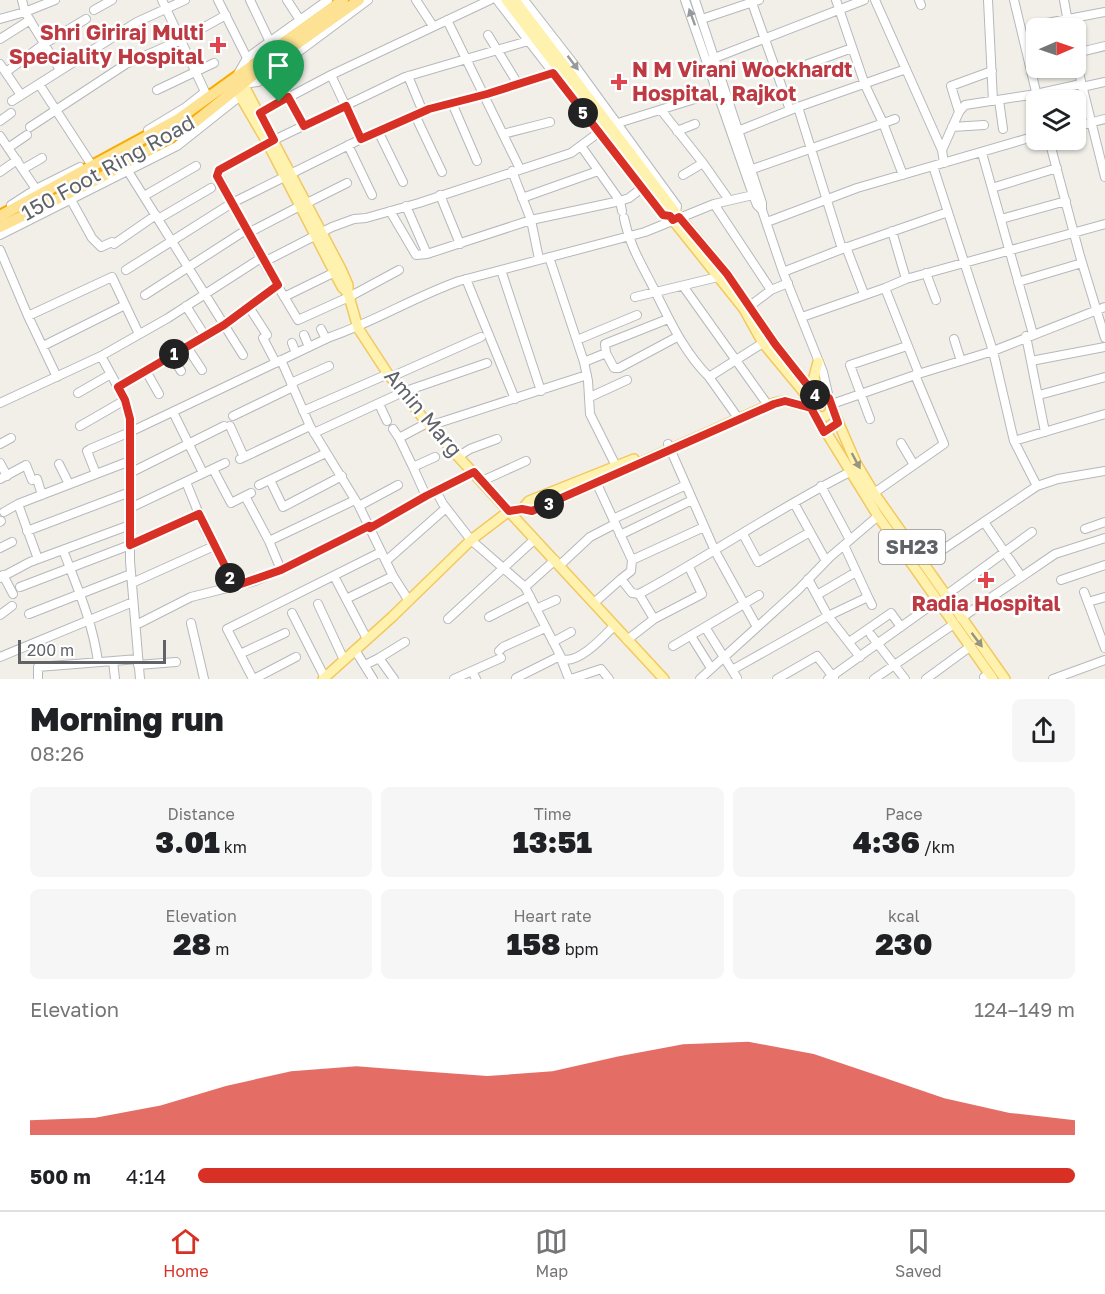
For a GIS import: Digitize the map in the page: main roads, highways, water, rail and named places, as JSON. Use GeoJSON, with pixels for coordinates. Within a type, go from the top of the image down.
{"type":"FeatureCollection","features":[{"type":"Feature","properties":{"kind":"highway"},"geometry":{"type":"LineString","coordinates":[[268,64],[343,0]]}},
{"type":"Feature","properties":{"kind":"highway"},"geometry":{"type":"LineString","coordinates":[[239,86],[359,0]]}},
{"type":"Feature","properties":{"kind":"highway","name":"150 Foot Ring Road"},"geometry":{"type":"LineString","coordinates":[[0,214],[177,120],[207,94],[239,86]]}},
{"type":"Feature","properties":{"kind":"highway","name":"150 Foot Ring Road"},"geometry":{"type":"LineString","coordinates":[[0,227],[126,168],[190,126],[239,86]]}},
{"type":"Feature","properties":{"kind":"main road"},"geometry":{"type":"LineString","coordinates":[[506,0],[672,214]]}},
{"type":"Feature","properties":{"kind":"main road"},"geometry":{"type":"LineString","coordinates":[[514,0],[672,214]]}},
{"type":"Feature","properties":{"kind":"main road","name":"Amin Marg"},"geometry":{"type":"LineString","coordinates":[[239,86],[260,113],[271,142]]}},
{"type":"Feature","properties":{"kind":"main road","name":"Amin Marg"},"geometry":{"type":"LineString","coordinates":[[239,86],[348,285],[358,328],[389,375],[428,424],[557,562],[659,677]]}},
{"type":"Feature","properties":{"kind":"main road","name":"SH23"},"geometry":{"type":"LineString","coordinates":[[672,214],[744,309],[763,342],[814,403]]}},
{"type":"Feature","properties":{"kind":"main road","name":"SH23"},"geometry":{"type":"LineString","coordinates":[[672,214],[727,274],[750,306],[814,403],[824,432],[878,516],[957,621],[1005,679]]}},
{"type":"Feature","properties":{"kind":"main road","name":"Amin Marg"},"geometry":{"type":"LineString","coordinates":[[319,234],[342,287],[349,295]]}},
{"type":"Feature","properties":{"kind":"main road"},"geometry":{"type":"LineString","coordinates":[[814,403],[814,377],[818,362]]}},
{"type":"Feature","properties":{"kind":"main road"},"geometry":{"type":"LineString","coordinates":[[324,678],[409,601],[471,540],[509,511],[522,509],[532,511],[669,447],[773,397],[786,396],[814,403],[825,416],[831,404],[814,403],[785,401],[774,404],[669,447],[529,501],[522,509]]}},
{"type":"Feature","properties":{"kind":"main road","name":"SH23"},"geometry":{"type":"LineString","coordinates":[[831,404],[856,463],[923,563],[941,598]]}},
{"type":"Feature","properties":{"kind":"main road"},"geometry":{"type":"LineString","coordinates":[[824,432],[838,423]]}},
{"type":"Feature","properties":{"kind":"main road","name":"SH23"},"geometry":{"type":"LineString","coordinates":[[957,621],[986,677]]}},
{"type":"Feature","properties":{"kind":"place","name":"Shri Giriraj Multi Speciality Hospital"},"geometry":{"type":"Point","coordinates":[218,45]}},
{"type":"Feature","properties":{"kind":"place","name":"N M Virani Wockhardt Hospital, Rajkot"},"geometry":{"type":"Point","coordinates":[619,82]}},
{"type":"Feature","properties":{"kind":"place","name":"Radia Hospital"},"geometry":{"type":"Point","coordinates":[986,580]}}]}
